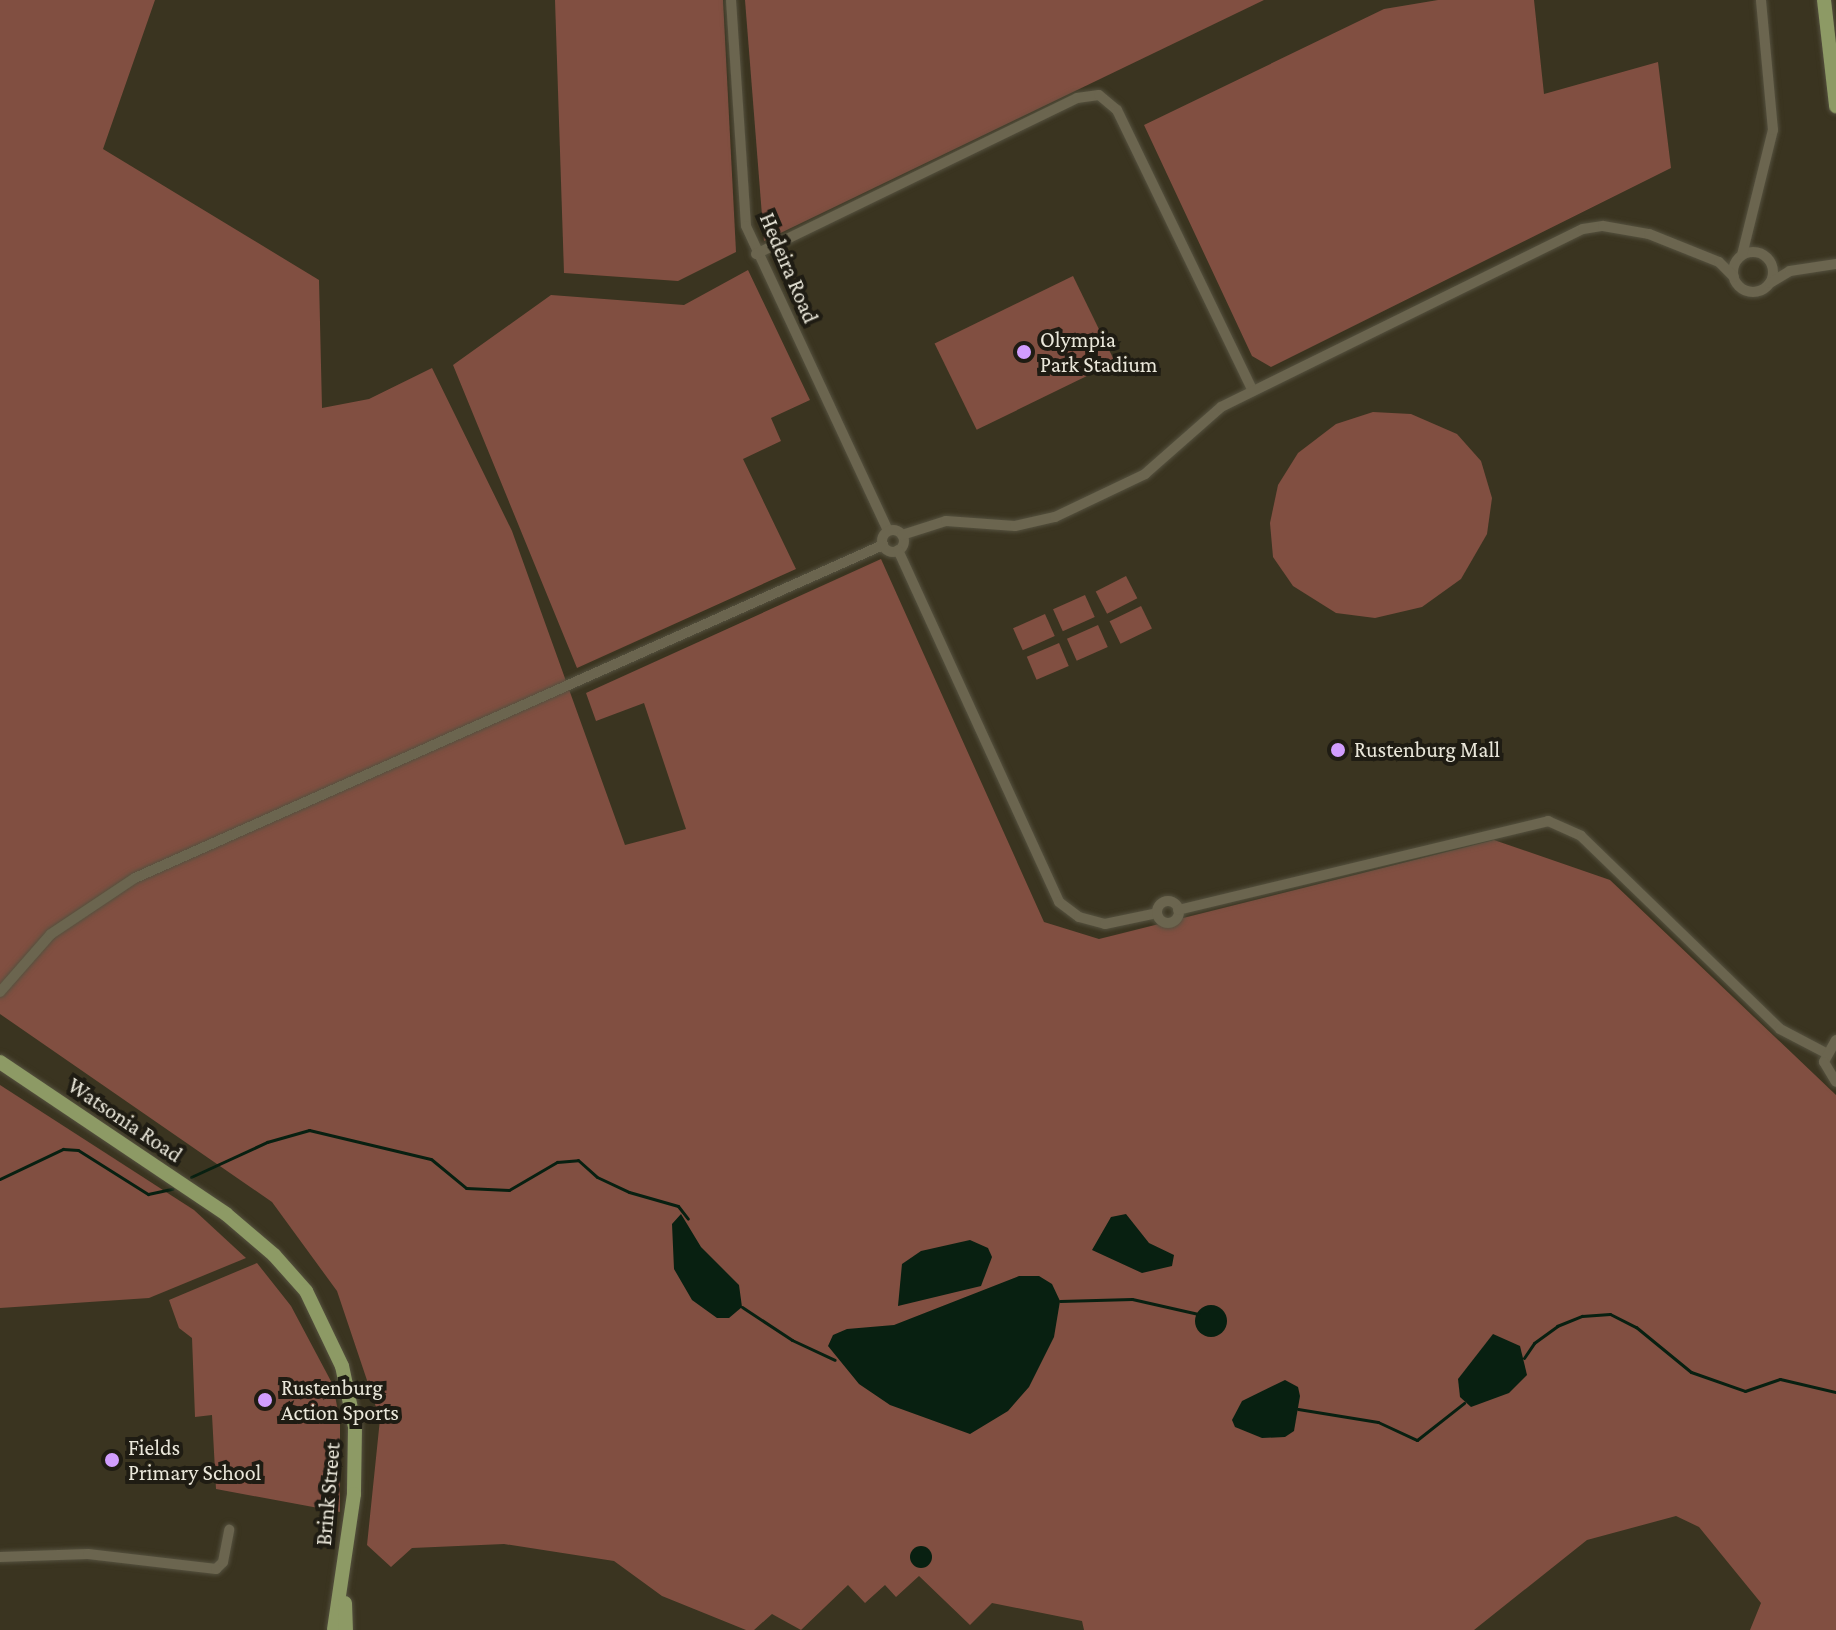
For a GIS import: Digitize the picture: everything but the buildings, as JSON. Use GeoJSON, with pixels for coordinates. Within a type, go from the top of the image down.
{"type":"FeatureCollection","features":[{"type":"Feature","properties":{"kind":"main road"},"geometry":{"type":"LineString","coordinates":[[1824,0],[1836,106]]}},
{"type":"Feature","properties":{"kind":"main road","name":"Watsonia Road"},"geometry":{"type":"LineString","coordinates":[[0,1062],[226,1214]]}},
{"type":"Feature","properties":{"kind":"main road","name":"Brink Street"},"geometry":{"type":"LineString","coordinates":[[226,1214],[298,1280],[342,1366],[355,1427],[356,1462],[334,1630]]}},
{"type":"Feature","properties":{"kind":"main road"},"geometry":{"type":"LineString","coordinates":[[342,1579],[346,1630]]}},
{"type":"Feature","properties":{"kind":"street","name":"Hedeira Road"},"geometry":{"type":"LineString","coordinates":[[731,0],[743,207],[756,254],[888,531]]}},
{"type":"Feature","properties":{"kind":"street"},"geometry":{"type":"LineString","coordinates":[[1734,277],[1752,231],[1773,130],[1761,0]]}},
{"type":"Feature","properties":{"kind":"street"},"geometry":{"type":"LineString","coordinates":[[756,254],[1077,98],[1099,95],[1117,110],[1253,391]]}},
{"type":"Feature","properties":{"kind":"street"},"geometry":{"type":"LineString","coordinates":[[883,545],[888,531],[902,535],[946,521],[1015,526],[1055,517],[1132,482],[1207,417],[1253,391],[1583,229],[1624,228],[1710,257],[1764,255]]}},
{"type":"Feature","properties":{"kind":"street"},"geometry":{"type":"LineString","coordinates":[[1752,231],[1772,265],[1790,271]]}},
{"type":"Feature","properties":{"kind":"street"},"geometry":{"type":"LineString","coordinates":[[1710,257],[1751,292],[1790,271],[1836,264]]}},
{"type":"Feature","properties":{"kind":"street"},"geometry":{"type":"LineString","coordinates":[[1769,284],[1772,265]]}},
{"type":"Feature","properties":{"kind":"street"},"geometry":{"type":"LineString","coordinates":[[902,535],[898,550],[1059,902],[1094,923],[1157,913],[1168,902],[1178,910],[1548,821],[1581,836],[1780,1029],[1826,1053]]}},
{"type":"Feature","properties":{"kind":"street"},"geometry":{"type":"LineString","coordinates":[[0,992],[51,934],[135,878],[883,545],[898,550]]}},
{"type":"Feature","properties":{"kind":"street"},"geometry":{"type":"LineString","coordinates":[[1836,1040],[1826,1053],[1826,1071],[1836,1082]]}},
{"type":"Feature","properties":{"kind":"street"},"geometry":{"type":"LineString","coordinates":[[0,1557],[88,1554],[216,1569],[223,1562],[229,1530]]}},
{"type":"Feature","properties":{"kind":"shaded area"},"geometry":{"type":"Polygon","coordinates":[[[0,0],[155,0],[103,149],[319,280],[322,408],[369,399],[432,368],[512,531],[625,845],[686,829],[644,703],[596,721],[586,693],[881,559],[1044,922],[1099,939],[1494,840],[1610,880],[1836,1095],[1836,1630],[1750,1630],[1761,1603],[1699,1527],[1676,1516],[1587,1540],[1474,1630],[1084,1630],[1082,1621],[992,1603],[970,1625],[919,1576],[896,1597],[885,1585],[865,1603],[848,1585],[801,1630],[772,1614],[754,1630],[746,1630],[662,1596],[614,1561],[504,1544],[412,1548],[391,1567],[367,1545],[380,1419],[337,1291],[272,1202],[0,1014],[0,0]]]}},
{"type":"Feature","properties":{"kind":"shaded area"},"geometry":{"type":"Polygon","coordinates":[[[555,0],[723,0],[736,252],[678,281],[564,273],[555,0]]]}},
{"type":"Feature","properties":{"kind":"shaded area"},"geometry":{"type":"Polygon","coordinates":[[[745,0],[1264,0],[764,241],[745,0]]]}},
{"type":"Feature","properties":{"kind":"shaded area"},"geometry":{"type":"Polygon","coordinates":[[[1438,0],[1534,0],[1544,94],[1658,62],[1671,168],[1271,367],[1252,356],[1144,125],[1384,9],[1438,0]]]}},
{"type":"Feature","properties":{"kind":"shaded area"},"geometry":{"type":"Polygon","coordinates":[[[748,270],[810,400],[771,418],[781,441],[743,459],[796,569],[577,668],[453,365],[551,295],[684,305],[748,270]]]}},
{"type":"Feature","properties":{"kind":"shaded area","name":"Olympia Park Stadium"},"geometry":{"type":"Polygon","coordinates":[[[1073,276],[1115,362],[977,430],[935,344],[1073,276]]]}},
{"type":"Feature","properties":{"kind":"shaded area"},"geometry":{"type":"Polygon","coordinates":[[[1373,412],[1411,414],[1457,434],[1481,461],[1492,498],[1487,534],[1461,579],[1422,607],[1375,618],[1336,613],[1293,586],[1273,557],[1270,523],[1278,485],[1298,453],[1336,424],[1373,412]]]}},
{"type":"Feature","properties":{"kind":"shaded area"},"geometry":{"type":"Polygon","coordinates":[[[1126,576],[1137,598],[1107,614],[1096,591],[1126,576]]]}},
{"type":"Feature","properties":{"kind":"shaded area"},"geometry":{"type":"Polygon","coordinates":[[[1085,595],[1095,617],[1063,631],[1053,609],[1085,595]]]}},
{"type":"Feature","properties":{"kind":"shaded area"},"geometry":{"type":"Polygon","coordinates":[[[1141,606],[1152,628],[1121,644],[1110,621],[1141,606]]]}},
{"type":"Feature","properties":{"kind":"shaded area"},"geometry":{"type":"Polygon","coordinates":[[[1045,614],[1055,636],[1023,650],[1013,628],[1045,614]]]}},
{"type":"Feature","properties":{"kind":"shaded area"},"geometry":{"type":"Polygon","coordinates":[[[1098,625],[1108,647],[1077,661],[1067,639],[1098,625]]]}},
{"type":"Feature","properties":{"kind":"shaded area"},"geometry":{"type":"Polygon","coordinates":[[[1059,643],[1069,666],[1037,680],[1027,657],[1059,643]]]}},
{"type":"Feature","properties":{"kind":"shaded area"},"geometry":{"type":"Polygon","coordinates":[[[0,1085],[194,1210],[246,1258],[149,1298],[0,1308],[0,1085]]]}},
{"type":"Feature","properties":{"kind":"shaded area"},"geometry":{"type":"Polygon","coordinates":[[[681,1214],[701,1247],[739,1285],[742,1307],[729,1318],[717,1318],[692,1300],[674,1269],[672,1224],[681,1214]]]}},
{"type":"Feature","properties":{"kind":"shaded area"},"geometry":{"type":"Polygon","coordinates":[[[1126,1214],[1149,1243],[1174,1255],[1172,1266],[1142,1273],[1092,1250],[1111,1217],[1126,1214]]]}},
{"type":"Feature","properties":{"kind":"shaded area"},"geometry":{"type":"Polygon","coordinates":[[[970,1240],[988,1248],[992,1257],[981,1286],[898,1306],[902,1264],[921,1251],[970,1240]]]}},
{"type":"Feature","properties":{"kind":"shaded area","name":"Rustenburg Action Sports"},"geometry":{"type":"Polygon","coordinates":[[[257,1263],[291,1306],[333,1385],[340,1422],[340,1512],[216,1489],[212,1415],[195,1417],[192,1338],[179,1328],[169,1300],[257,1263]]]}},
{"type":"Feature","properties":{"kind":"shaded area"},"geometry":{"type":"Polygon","coordinates":[[[1019,1276],[1039,1276],[1052,1284],[1060,1301],[1054,1337],[1029,1387],[1008,1411],[970,1434],[890,1405],[859,1384],[828,1346],[833,1335],[847,1329],[894,1325],[1019,1276]]]}},
{"type":"Feature","properties":{"kind":"shaded area"},"geometry":{"type":"Polygon","coordinates":[[[1211,1305],[1222,1310],[1227,1321],[1222,1332],[1211,1337],[1200,1332],[1195,1321],[1200,1310],[1211,1305]]]}},
{"type":"Feature","properties":{"kind":"shaded area"},"geometry":{"type":"Polygon","coordinates":[[[1493,1334],[1520,1346],[1527,1375],[1509,1393],[1471,1407],[1460,1397],[1458,1379],[1493,1334]]]}},
{"type":"Feature","properties":{"kind":"shaded area"},"geometry":{"type":"Polygon","coordinates":[[[1285,1380],[1298,1387],[1300,1396],[1294,1431],[1285,1437],[1262,1438],[1235,1427],[1232,1420],[1242,1401],[1285,1380]]]}},
{"type":"Feature","properties":{"kind":"shaded area"},"geometry":{"type":"Polygon","coordinates":[[[917,1546],[925,1546],[932,1557],[925,1568],[917,1568],[910,1561],[910,1553],[917,1546]]]}},
{"type":"Feature","properties":{"kind":"waterway"},"geometry":{"type":"LineString","coordinates":[[191,1177],[267,1142],[309,1130],[431,1159],[466,1188],[509,1190],[557,1162],[578,1160],[597,1177],[629,1192],[678,1206],[688,1219]]}},
{"type":"Feature","properties":{"kind":"waterway"},"geometry":{"type":"LineString","coordinates":[[0,1179],[63,1149],[78,1150],[148,1194],[172,1189]]}},
{"type":"Feature","properties":{"kind":"waterway"},"geometry":{"type":"LineString","coordinates":[[1060,1301],[1132,1299],[1198,1314]]}},
{"type":"Feature","properties":{"kind":"waterway"},"geometry":{"type":"LineString","coordinates":[[742,1307],[792,1340],[835,1360]]}},
{"type":"Feature","properties":{"kind":"waterway"},"geometry":{"type":"LineString","coordinates":[[1524,1358],[1534,1343],[1557,1326],[1582,1316],[1610,1314],[1636,1327],[1691,1372],[1745,1391],[1780,1379],[1836,1392]]}},
{"type":"Feature","properties":{"kind":"waterway"},"geometry":{"type":"LineString","coordinates":[[1298,1409],[1378,1422],[1417,1440],[1464,1403]]}},
{"type":"Feature","properties":{"kind":"place","name":"Olympia Park Stadium"},"geometry":{"type":"Point","coordinates":[1024,352]}},
{"type":"Feature","properties":{"kind":"place","name":"Rustenburg Mall"},"geometry":{"type":"Point","coordinates":[1338,750]}},
{"type":"Feature","properties":{"kind":"place","name":"Rustenburg Action Sports"},"geometry":{"type":"Point","coordinates":[265,1400]}},
{"type":"Feature","properties":{"kind":"place","name":"Fields Primary School"},"geometry":{"type":"Point","coordinates":[112,1460]}}]}
